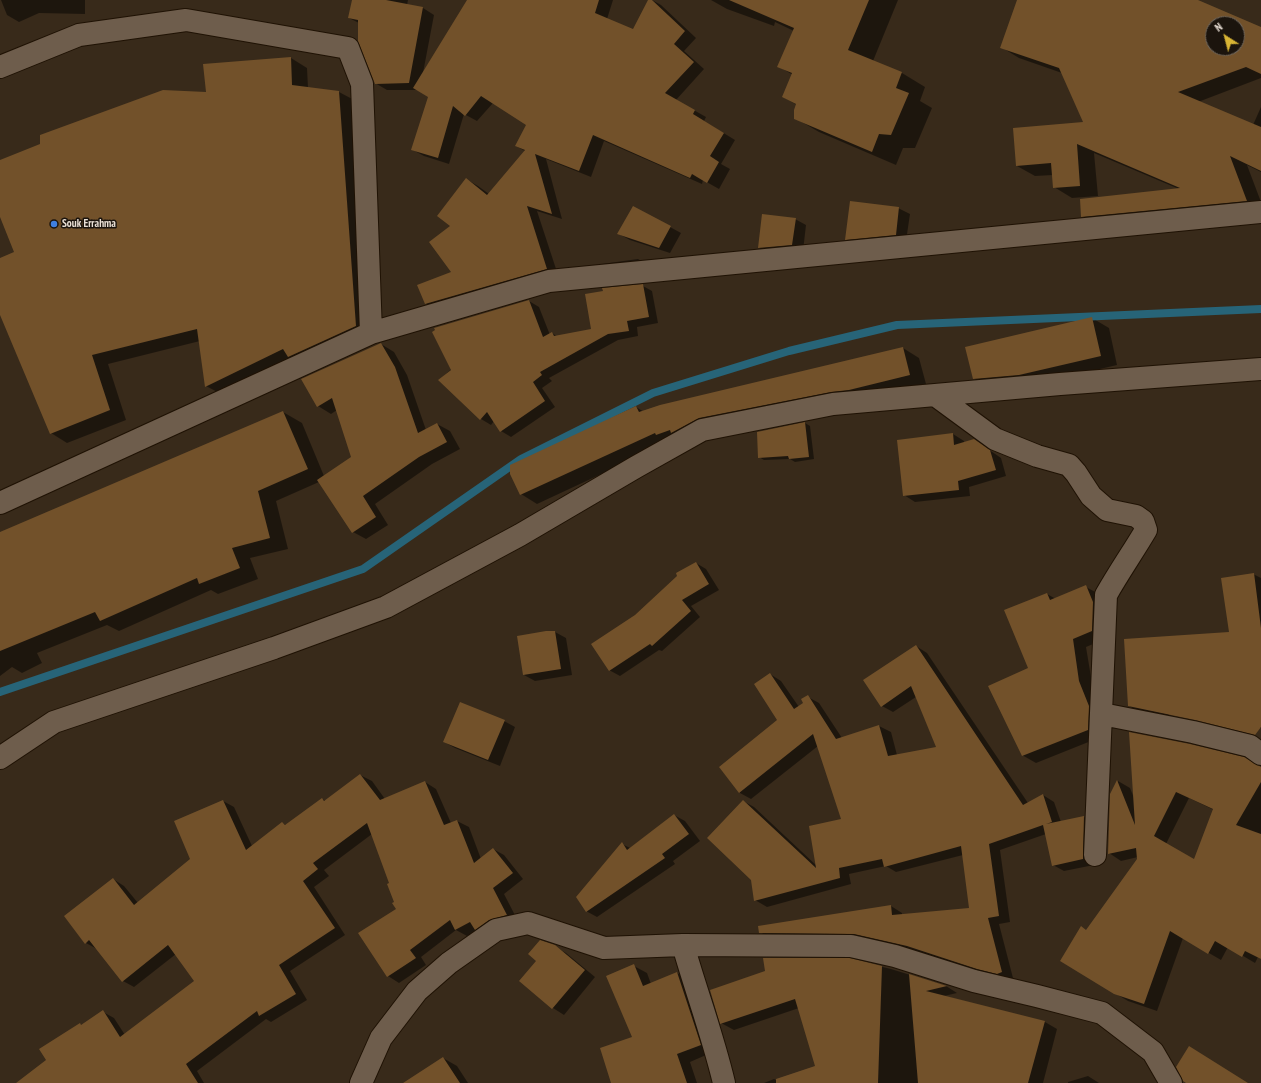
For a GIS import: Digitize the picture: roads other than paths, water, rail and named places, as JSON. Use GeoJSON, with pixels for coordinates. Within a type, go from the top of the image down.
{"type":"FeatureCollection","features":[{"type":"Feature","properties":{"kind":"street"},"geometry":{"type":"LineString","coordinates":[[0,67],[79,35],[186,20],[348,48],[362,84],[370,333]]}},
{"type":"Feature","properties":{"kind":"street"},"geometry":{"type":"LineString","coordinates":[[0,503],[370,333],[549,281],[1261,212]]}},
{"type":"Feature","properties":{"kind":"street"},"geometry":{"type":"LineString","coordinates":[[0,758],[54,722],[274,648],[386,608],[520,535],[702,430],[832,404],[1060,384],[1261,369]]}},
{"type":"Feature","properties":{"kind":"street"},"geometry":{"type":"LineString","coordinates":[[936,395],[995,439],[1037,456],[1069,465],[1091,496],[1107,510],[1136,516],[1142,521],[1146,530],[1106,595],[1096,855]]}},
{"type":"Feature","properties":{"kind":"street"},"geometry":{"type":"LineString","coordinates":[[1102,714],[1193,732],[1250,746],[1261,754]]}},
{"type":"Feature","properties":{"kind":"street"},"geometry":{"type":"LineString","coordinates":[[361,1083],[381,1038],[417,991],[449,962],[496,930],[528,923],[604,948],[683,945],[851,946],[896,956],[974,981],[1102,1013],[1153,1052],[1171,1083]]}},
{"type":"Feature","properties":{"kind":"street"},"geometry":{"type":"LineString","coordinates":[[683,945],[695,988],[714,1043],[724,1083]]}},
{"type":"Feature","properties":{"kind":"waterway"},"geometry":{"type":"LineString","coordinates":[[0,692],[363,569],[521,459],[653,393],[789,351],[897,325],[1261,309]]}},
{"type":"Feature","properties":{"kind":"place","name":"Souk Errahma"},"geometry":{"type":"Point","coordinates":[54,224]}}]}
